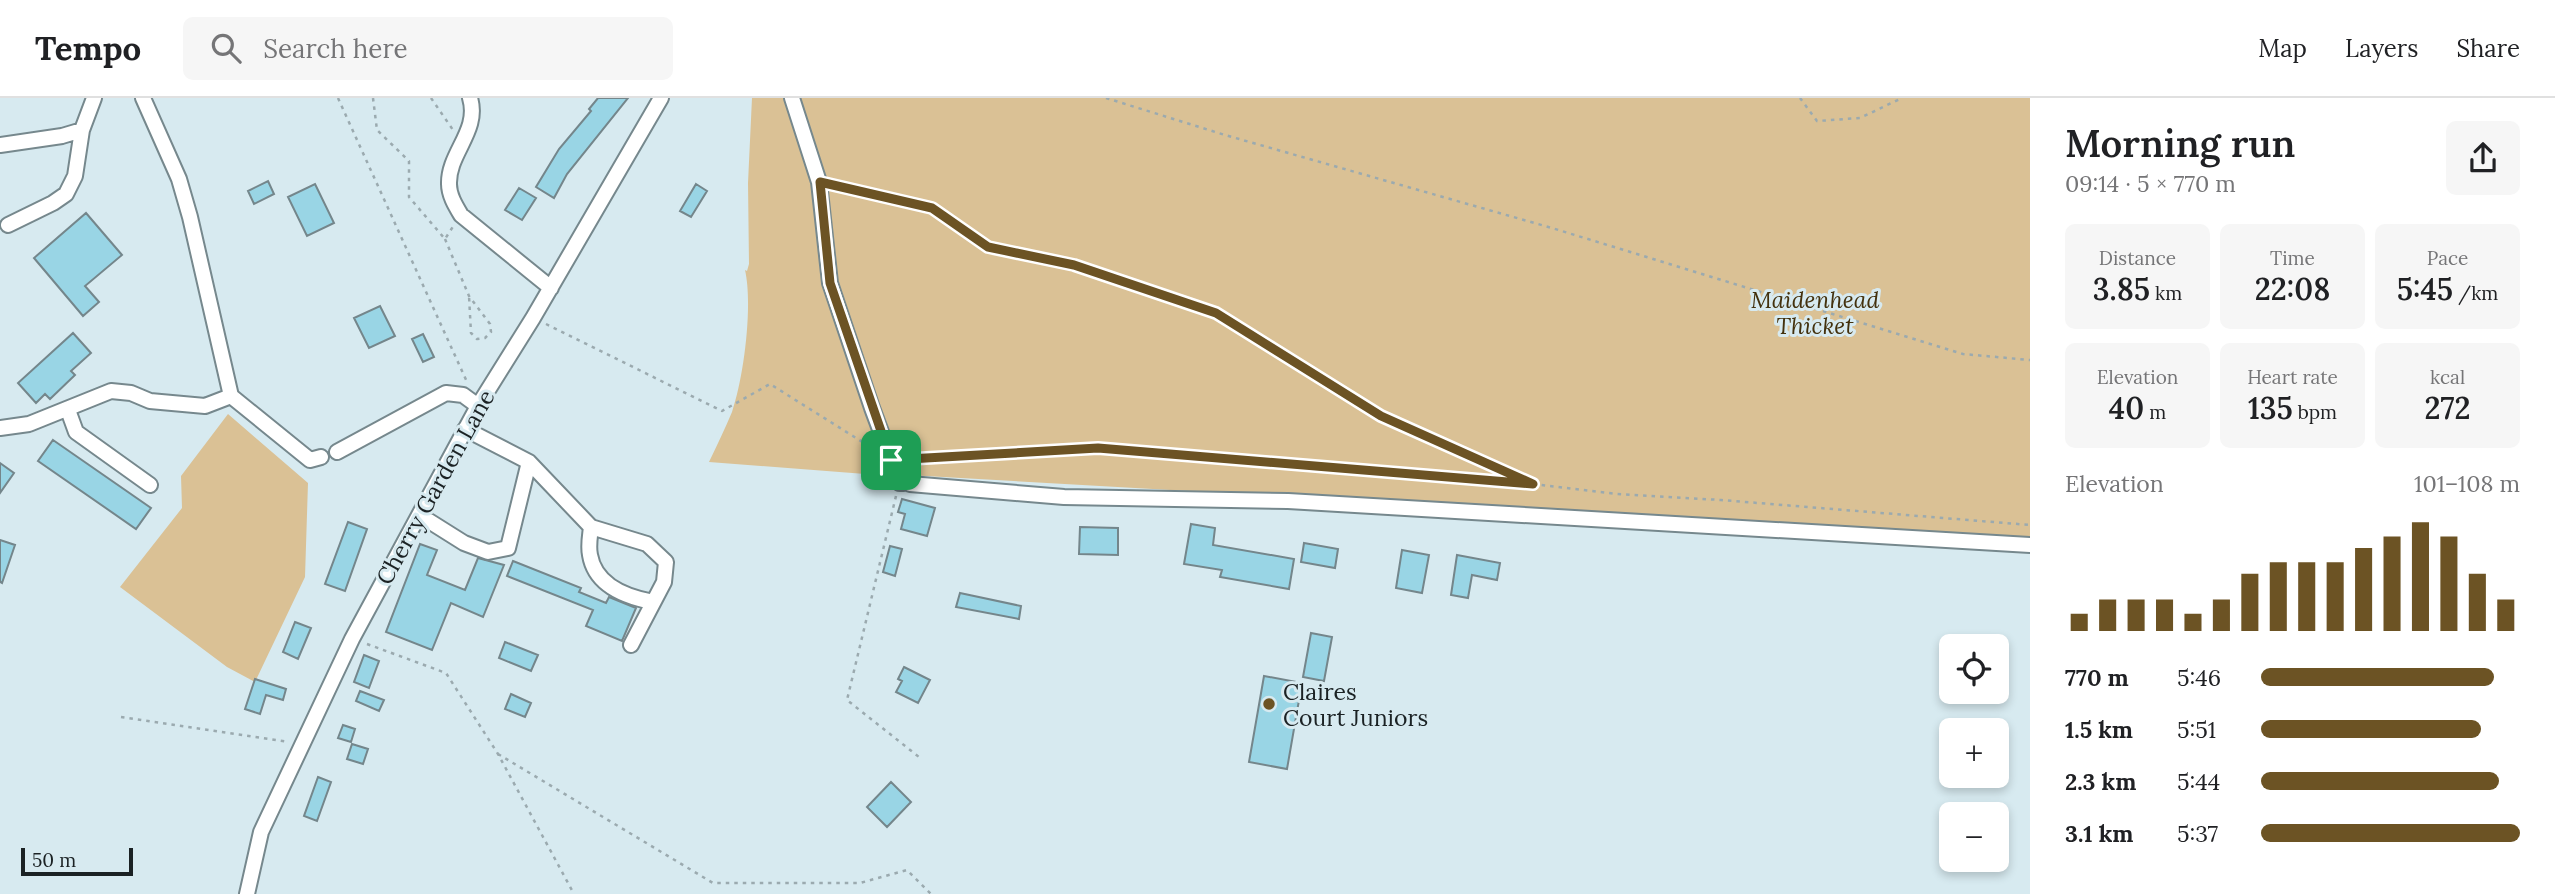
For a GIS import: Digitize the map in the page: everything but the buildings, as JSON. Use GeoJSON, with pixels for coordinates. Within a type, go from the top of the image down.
{"type":"FeatureCollection","features":[{"type":"Feature","properties":{"kind":"street"},"geometry":{"type":"LineString","coordinates":[[8,225],[66,194],[75,176],[82,130],[94,98]]}},
{"type":"Feature","properties":{"kind":"street"},"geometry":{"type":"LineString","coordinates":[[143,98],[179,179],[231,396],[310,460],[321,457]]}},
{"type":"Feature","properties":{"kind":"street"},"geometry":{"type":"LineString","coordinates":[[470,98],[473,111],[471,125],[450,173],[450,194],[461,215],[551,288]]}},
{"type":"Feature","properties":{"kind":"street","name":"Cherry Garden Lane"},"geometry":{"type":"LineString","coordinates":[[247,894],[261,832],[352,639],[478,405],[551,288],[661,98]]}},
{"type":"Feature","properties":{"kind":"street"},"geometry":{"type":"LineString","coordinates":[[792,98],[820,182],[830,283],[891,460],[905,483],[1064,497],[1288,501],[2030,545]]}},
{"type":"Feature","properties":{"kind":"street"},"geometry":{"type":"LineString","coordinates":[[0,145],[62,136],[82,130]]}},
{"type":"Feature","properties":{"kind":"street"},"geometry":{"type":"LineString","coordinates":[[0,428],[29,424],[111,391],[131,393],[150,401],[205,406],[231,396]]}},
{"type":"Feature","properties":{"kind":"street"},"geometry":{"type":"LineString","coordinates":[[337,452],[446,393],[463,395],[478,405]]}},
{"type":"Feature","properties":{"kind":"street"},"geometry":{"type":"LineString","coordinates":[[68,410],[76,432],[150,485]]}},
{"type":"Feature","properties":{"kind":"street"},"geometry":{"type":"LineString","coordinates":[[466,429],[529,461],[591,527],[647,544],[666,562],[664,582],[631,645]]}},
{"type":"Feature","properties":{"kind":"street"},"geometry":{"type":"LineString","coordinates":[[429,521],[464,543],[488,552],[508,548],[529,461]]}},
{"type":"Feature","properties":{"kind":"street"},"geometry":{"type":"LineString","coordinates":[[591,527],[590,555],[599,578],[630,597],[653,602]]}},
{"type":"Feature","properties":{"kind":"path"},"geometry":{"type":"LineString","coordinates":[[338,98],[467,381]]}},
{"type":"Feature","properties":{"kind":"path"},"geometry":{"type":"LineString","coordinates":[[373,98],[377,130],[409,162],[409,197],[446,239],[469,296],[490,324],[491,332],[485,338],[477,339],[471,333],[469,296]]}},
{"type":"Feature","properties":{"kind":"path"},"geometry":{"type":"LineString","coordinates":[[431,98],[453,130]]}},
{"type":"Feature","properties":{"kind":"path"},"geometry":{"type":"LineString","coordinates":[[1106,98],[1225,135],[1552,228],[1964,354],[2030,360]]}},
{"type":"Feature","properties":{"kind":"path"},"geometry":{"type":"LineString","coordinates":[[1800,98],[1817,121],[1860,118],[1902,98]]}},
{"type":"Feature","properties":{"kind":"path"},"geometry":{"type":"LineString","coordinates":[[820,182],[932,208],[988,247],[1074,265],[1216,313],[1381,416],[1533,484]]}},
{"type":"Feature","properties":{"kind":"path"},"geometry":{"type":"LineString","coordinates":[[446,239],[461,215]]}},
{"type":"Feature","properties":{"kind":"path"},"geometry":{"type":"LineString","coordinates":[[533,318],[722,411],[770,384],[891,460],[1098,448],[1533,484],[1617,494],[1721,499],[2030,525]]}},
{"type":"Feature","properties":{"kind":"path"},"geometry":{"type":"LineString","coordinates":[[905,483],[847,700],[919,757]]}},
{"type":"Feature","properties":{"kind":"path"},"geometry":{"type":"LineString","coordinates":[[352,639],[446,673],[498,754],[573,894]]}},
{"type":"Feature","properties":{"kind":"path"},"geometry":{"type":"LineString","coordinates":[[121,717],[302,744]]}},
{"type":"Feature","properties":{"kind":"path"},"geometry":{"type":"LineString","coordinates":[[498,754],[713,883],[860,883],[907,870],[931,894]]}},
{"type":"Feature","properties":{"kind":"green space","name":"Maidenhead Thicket"},"geometry":{"type":"Polygon","coordinates":[[[752,98],[2030,98],[2030,539],[891,476],[709,462],[732,412],[746,341],[748,302],[745,270],[747,271],[749,264],[748,183],[752,98]]]}},
{"type":"Feature","properties":{"kind":"green space"},"geometry":{"type":"Polygon","coordinates":[[[228,414],[308,483],[305,577],[255,682],[227,667],[120,587],[182,508],[181,476],[228,414]]]}},
{"type":"Feature","properties":{"kind":"place","name":"Claires Court Juniors"},"geometry":{"type":"Point","coordinates":[1269,704]}},
{"type":"Feature","properties":{"kind":"route"},"geometry":{"type":"LineString","coordinates":[[820,182],[932,208],[988,247],[1074,265],[1216,313],[1381,416],[1533,484],[1098,448],[891,460],[830,283],[820,182]]}}]}
